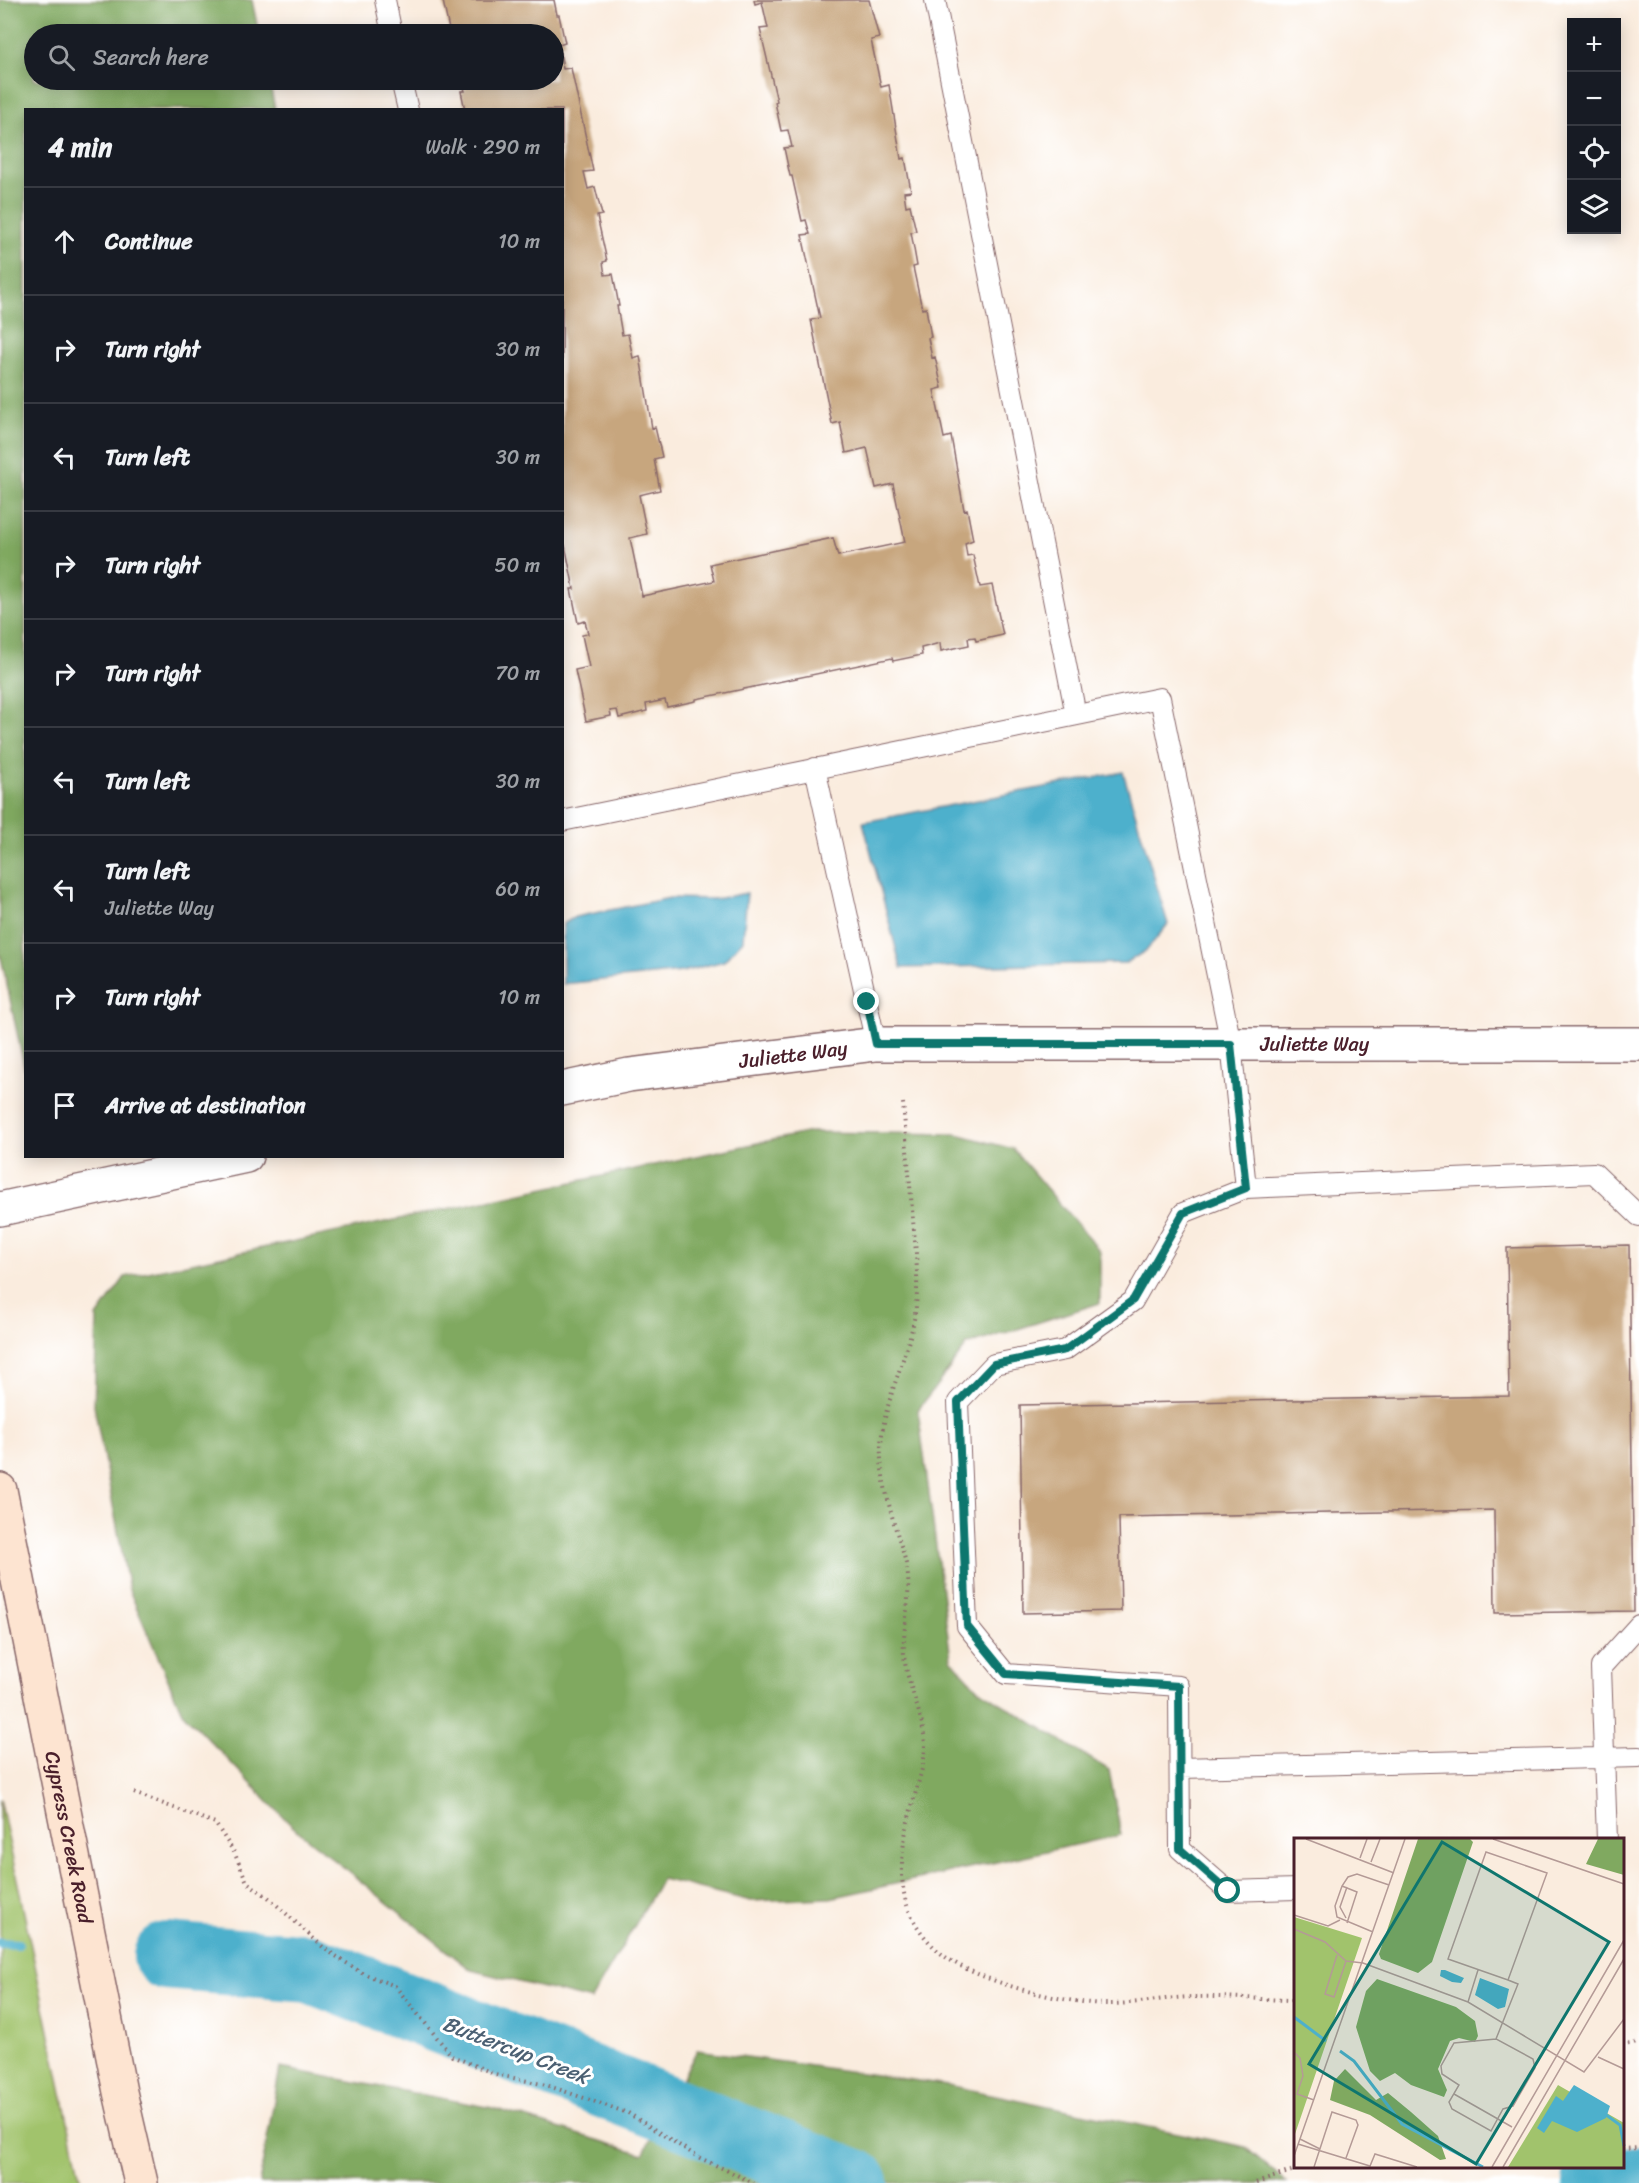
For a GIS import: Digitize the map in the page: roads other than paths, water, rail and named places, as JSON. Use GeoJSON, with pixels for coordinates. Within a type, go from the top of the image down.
{"type":"FeatureCollection","features":[{"type":"Feature","properties":{"kind":"main road","name":"Cypress Creek Road"},"geometry":{"type":"LineString","coordinates":[[0,1490],[120,2092],[141,2183]]}},
{"type":"Feature","properties":{"kind":"street","name":"Juliette Way"},"geometry":{"type":"LineString","coordinates":[[564,1089],[629,1075],[876,1044],[1639,1044]]}},
{"type":"Feature","properties":{"kind":"street"},"geometry":{"type":"LineString","coordinates":[[0,1209],[237,1158]]}},
{"type":"Feature","properties":{"kind":"lane"},"geometry":{"type":"LineString","coordinates":[[386,0],[390,24]]}},
{"type":"Feature","properties":{"kind":"lane"},"geometry":{"type":"LineString","coordinates":[[936,0],[1076,715]]}},
{"type":"Feature","properties":{"kind":"lane"},"geometry":{"type":"LineString","coordinates":[[403,90],[408,108]]}},
{"type":"Feature","properties":{"kind":"lane"},"geometry":{"type":"LineString","coordinates":[[564,820],[1160,699],[1231,1044],[1246,1188]]}},
{"type":"Feature","properties":{"kind":"lane"},"geometry":{"type":"LineString","coordinates":[[814,768],[876,1044]]}},
{"type":"Feature","properties":{"kind":"lane"},"geometry":{"type":"LineString","coordinates":[[1294,1889],[1228,1891],[1180,1849],[1179,1686],[1006,1674],[967,1626],[958,1402],[994,1364],[1065,1350],[1133,1300],[1183,1213],[1246,1188],[1594,1173],[1639,1216]]}},
{"type":"Feature","properties":{"kind":"lane"},"geometry":{"type":"LineString","coordinates":[[1607,1838],[1601,1667],[1639,1625]]}},
{"type":"Feature","properties":{"kind":"lane"},"geometry":{"type":"LineString","coordinates":[[1180,1767],[1639,1757]]}},
{"type":"Feature","properties":{"kind":"water"},"geometry":{"type":"Polygon","coordinates":[[[1123,772],[1168,924],[1147,950],[1126,963],[901,968],[863,822],[1123,772]]]}},
{"type":"Feature","properties":{"kind":"water"},"geometry":{"type":"Polygon","coordinates":[[[747,893],[743,940],[724,961],[682,972],[564,984],[564,923],[575,917],[670,898],[715,899],[747,893]]]}},
{"type":"Feature","properties":{"kind":"waterway","name":"Buttercup Creek"},"geometry":{"type":"LineString","coordinates":[[0,1943],[18,1944]]}},
{"type":"Feature","properties":{"kind":"waterway","name":"Buttercup Creek"},"geometry":{"type":"LineString","coordinates":[[167,1956],[308,1968],[855,2183]]}},
{"type":"Feature","properties":{"kind":"waterway","name":"Buttercup Creek"},"geometry":{"type":"LineString","coordinates":[[1596,2183],[1639,2181]]}}]}
